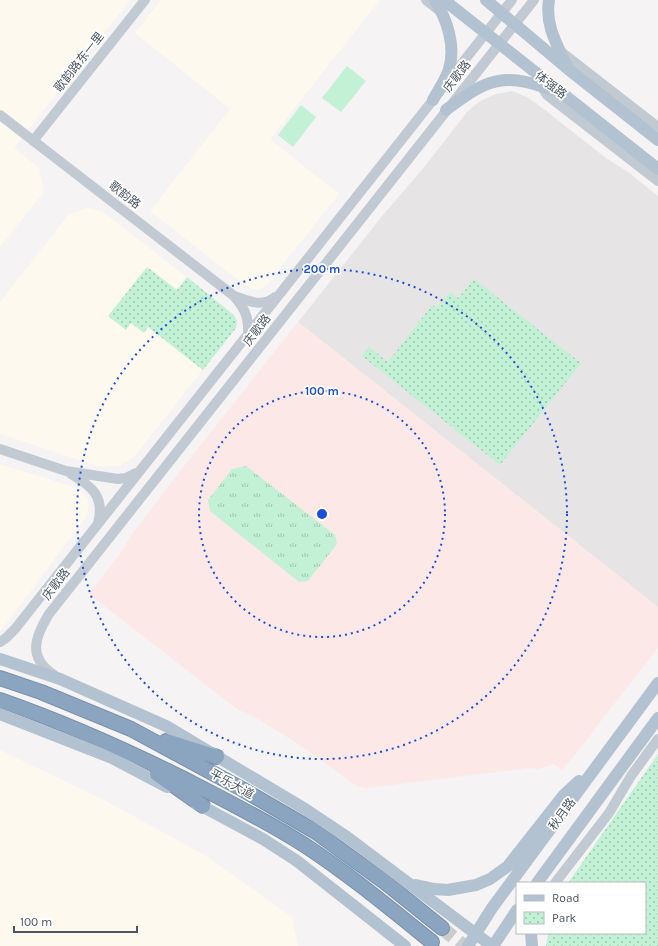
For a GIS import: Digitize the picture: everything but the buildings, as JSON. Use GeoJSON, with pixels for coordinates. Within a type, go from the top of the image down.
{"type":"FeatureCollection","features":[{"type":"Feature","properties":{"kind":"highway","name":"平乐大道"},"geometry":{"type":"LineString","coordinates":[[0,678],[41,692],[131,729],[242,789],[316,832],[386,882],[442,928]]}},
{"type":"Feature","properties":{"kind":"highway","name":"平乐大道"},"geometry":{"type":"LineString","coordinates":[[0,700],[125,750],[230,802],[306,846],[375,896],[432,942]]}},
{"type":"Feature","properties":{"kind":"highway"},"geometry":{"type":"LineString","coordinates":[[131,729],[217,758]]}},
{"type":"Feature","properties":{"kind":"highway"},"geometry":{"type":"LineString","coordinates":[[125,750],[203,806]]}},
{"type":"Feature","properties":{"kind":"main road"},"geometry":{"type":"LineString","coordinates":[[433,100],[449,69],[452,53],[451,40],[442,6],[435,0]]}},
{"type":"Feature","properties":{"kind":"main road","name":"体强路"},"geometry":{"type":"LineString","coordinates":[[486,0],[568,69],[658,140]]}},
{"type":"Feature","properties":{"kind":"main road"},"geometry":{"type":"LineString","coordinates":[[549,0],[549,27],[568,69]]}},
{"type":"Feature","properties":{"kind":"main road","name":"体强路"},"geometry":{"type":"LineString","coordinates":[[442,6],[485,33],[658,169]]}},
{"type":"Feature","properties":{"kind":"main road"},"geometry":{"type":"LineString","coordinates":[[446,110],[467,94],[494,81],[504,80],[526,82],[561,93]]}},
{"type":"Feature","properties":{"kind":"main road"},"geometry":{"type":"LineString","coordinates":[[0,659],[60,679],[166,726],[217,758],[305,809],[347,837],[492,946],[516,911]]}},
{"type":"Feature","properties":{"kind":"main road","name":"秋月路"},"geometry":{"type":"LineString","coordinates":[[468,946],[492,908],[658,683]]}},
{"type":"Feature","properties":{"kind":"main road"},"geometry":{"type":"LineString","coordinates":[[0,714],[112,758],[263,839],[297,861],[405,946]]}},
{"type":"Feature","properties":{"kind":"main road","name":"秋月路"},"geometry":{"type":"LineString","coordinates":[[538,882],[658,718]]}},
{"type":"Feature","properties":{"kind":"main road"},"geometry":{"type":"LineString","coordinates":[[410,884],[448,890],[476,885],[490,879],[508,866],[563,796],[597,766]]}},
{"type":"Feature","properties":{"kind":"main road"},"geometry":{"type":"LineString","coordinates":[[542,882],[546,870]]}},
{"type":"Feature","properties":{"kind":"main road"},"geometry":{"type":"LineString","coordinates":[[359,909],[391,946]]}},
{"type":"Feature","properties":{"kind":"main road"},"geometry":{"type":"LineString","coordinates":[[531,934],[532,946]]}},
{"type":"Feature","properties":{"kind":"street","name":"歌韵路东一里"},"geometry":{"type":"LineString","coordinates":[[33,141],[145,0]]}},
{"type":"Feature","properties":{"kind":"street"},"geometry":{"type":"LineString","coordinates":[[426,0],[442,6]]}},
{"type":"Feature","properties":{"kind":"street","name":"庆歌路"},"geometry":{"type":"LineString","coordinates":[[0,642],[16,629],[512,0]]}},
{"type":"Feature","properties":{"kind":"street","name":"庆歌路"},"geometry":{"type":"LineString","coordinates":[[60,679],[47,670],[37,657],[36,639],[49,614],[534,0]]}},
{"type":"Feature","properties":{"kind":"street"},"geometry":{"type":"LineString","coordinates":[[560,51],[658,127]]}},
{"type":"Feature","properties":{"kind":"street"},"geometry":{"type":"LineString","coordinates":[[531,69],[547,95],[658,181]]}},
{"type":"Feature","properties":{"kind":"street","name":"歌韵路"},"geometry":{"type":"LineString","coordinates":[[0,115],[234,296],[243,306],[246,313],[248,335]]}},
{"type":"Feature","properties":{"kind":"street"},"geometry":{"type":"LineString","coordinates":[[400,141],[414,152]]}},
{"type":"Feature","properties":{"kind":"street","name":"歌韵路"},"geometry":{"type":"LineString","coordinates":[[234,296],[260,304],[270,302],[280,294]]}},
{"type":"Feature","properties":{"kind":"street"},"geometry":{"type":"LineString","coordinates":[[0,449],[66,471],[118,479],[126,478],[142,469]]}},
{"type":"Feature","properties":{"kind":"street"},"geometry":{"type":"LineString","coordinates":[[66,471],[92,488],[100,504],[101,513],[98,524]]}},
{"type":"Feature","properties":{"kind":"street"},"geometry":{"type":"LineString","coordinates":[[35,604],[49,614]]}},
{"type":"Feature","properties":{"kind":"street"},"geometry":{"type":"LineString","coordinates":[[557,882],[609,813],[631,776],[658,739]]}},
{"type":"Feature","properties":{"kind":"shaded area"},"geometry":{"type":"Polygon","coordinates":[[[0,0],[130,0],[14,148],[39,168],[44,192],[0,247],[0,0]]]}},
{"type":"Feature","properties":{"kind":"shaded area"},"geometry":{"type":"Polygon","coordinates":[[[161,0],[380,0],[270,139],[339,194],[265,287],[257,290],[248,288],[150,211],[230,109],[135,33],[161,0]]]}},
{"type":"Feature","properties":{"kind":"shaded area"},"geometry":{"type":"Polygon","coordinates":[[[512,91],[527,97],[541,107],[606,158],[628,172],[658,196],[658,607],[298,322],[467,112],[480,101],[496,94],[512,91]]]}},
{"type":"Feature","properties":{"kind":"shaded area"},"geometry":{"type":"Polygon","coordinates":[[[87,208],[102,211],[234,314],[237,321],[236,328],[134,457],[119,466],[97,466],[0,434],[0,302],[69,214],[87,208]]]}},
{"type":"Feature","properties":{"kind":"shaded area"},"geometry":{"type":"Polygon","coordinates":[[[298,322],[658,607],[658,648],[562,770],[554,764],[538,769],[527,768],[367,788],[357,786],[297,743],[250,714],[238,710],[89,594],[185,465],[298,322]]]}},
{"type":"Feature","properties":{"kind":"shaded area"},"geometry":{"type":"Polygon","coordinates":[[[0,464],[80,489],[88,499],[89,506],[86,517],[0,632],[0,464]]]}},
{"type":"Feature","properties":{"kind":"shaded area"},"geometry":{"type":"Polygon","coordinates":[[[0,750],[106,801],[208,857],[292,917],[298,946],[0,946],[0,750]]]}},
{"type":"Feature","properties":{"kind":"green space"},"geometry":{"type":"Polygon","coordinates":[[[347,66],[366,81],[341,112],[322,98],[347,66]]]}},
{"type":"Feature","properties":{"kind":"green space"},"geometry":{"type":"Polygon","coordinates":[[[301,105],[316,117],[293,147],[278,135],[301,105]]]}},
{"type":"Feature","properties":{"kind":"green space"},"geometry":{"type":"Polygon","coordinates":[[[147,267],[177,290],[187,277],[234,315],[237,321],[236,328],[203,370],[148,327],[144,333],[131,323],[126,330],[108,316],[147,267]]]}},
{"type":"Feature","properties":{"kind":"green space"},"geometry":{"type":"Polygon","coordinates":[[[474,279],[581,363],[500,465],[362,356],[369,347],[388,362],[432,305],[437,308],[450,292],[458,298],[474,279]]]}},
{"type":"Feature","properties":{"kind":"green space"},"geometry":{"type":"Polygon","coordinates":[[[246,466],[335,535],[337,544],[308,581],[299,582],[210,511],[208,500],[232,469],[246,466]]]}},
{"type":"Feature","properties":{"kind":"green space"},"geometry":{"type":"Polygon","coordinates":[[[658,754],[658,946],[546,946],[548,934],[646,934],[646,882],[569,882],[658,754]]]}},
{"type":"Feature","properties":{"kind":"tunnel"},"geometry":{"type":"LineString","coordinates":[[442,928],[464,946]]}}]}
